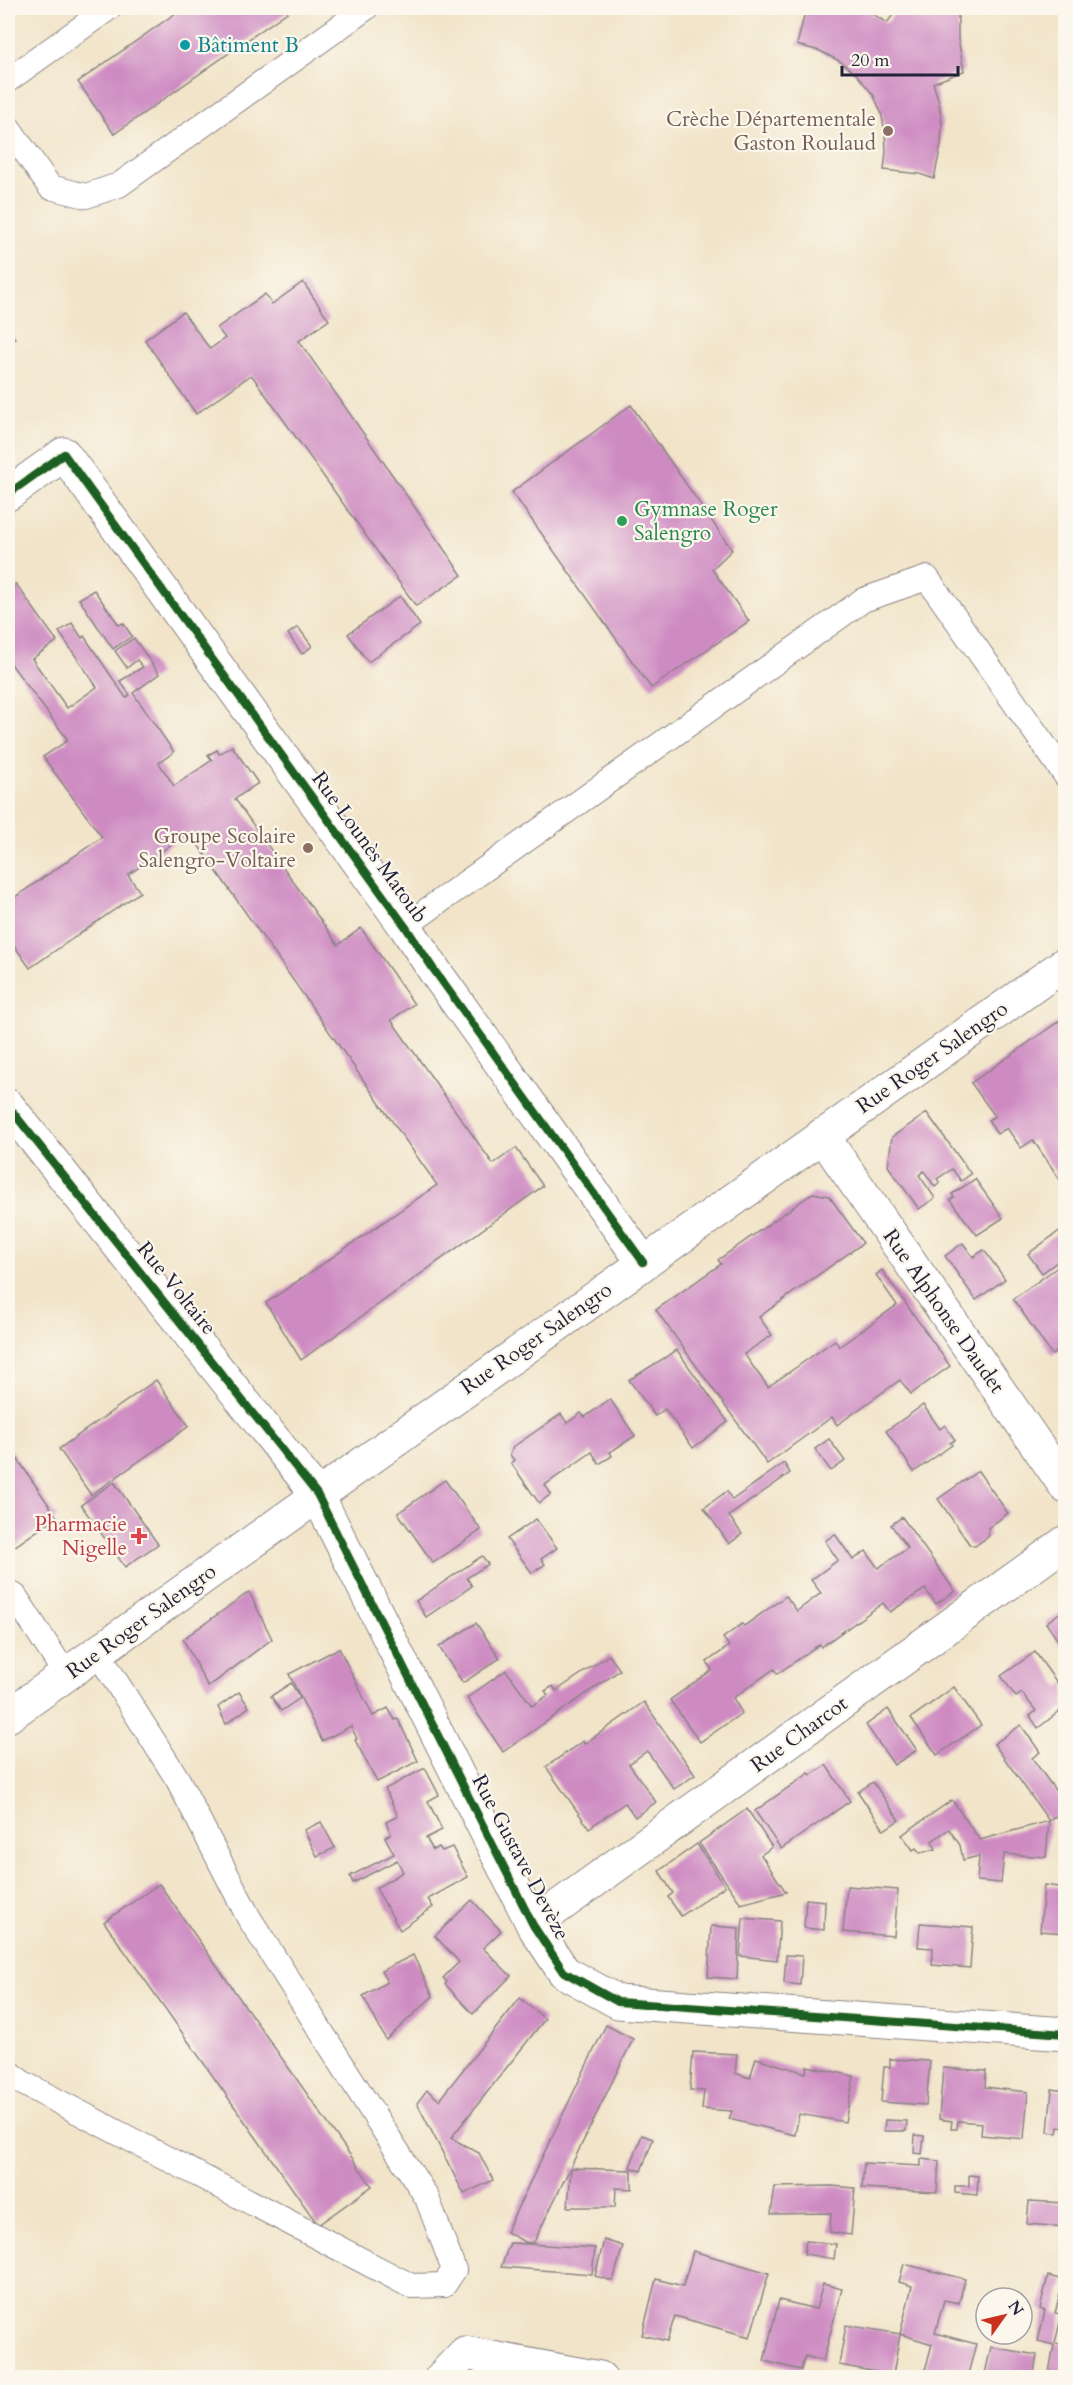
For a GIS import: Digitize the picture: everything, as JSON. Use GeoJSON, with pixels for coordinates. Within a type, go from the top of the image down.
{"type":"FeatureCollection","features":[{"type":"Feature","properties":{"kind":"street","name":"Rue Lounès Matoub"},"geometry":{"type":"LineString","coordinates":[[8,494],[64,454],[405,926],[643,1262]]}},
{"type":"Feature","properties":{"kind":"street","name":"Rue Roger Salengro"},"geometry":{"type":"LineString","coordinates":[[8,1716],[1065,963]]}},
{"type":"Feature","properties":{"kind":"street","name":"Rue Voltaire"},"geometry":{"type":"LineString","coordinates":[[8,1106],[317,1494]]}},
{"type":"Feature","properties":{"kind":"street","name":"Rue Alphonse Daudet"},"geometry":{"type":"LineString","coordinates":[[822,1135],[1065,1487]]}},
{"type":"Feature","properties":{"kind":"street","name":"Rue Gustave Devèze"},"geometry":{"type":"LineString","coordinates":[[317,1494],[533,1925],[564,1971],[618,2002],[1065,2034]]}},
{"type":"Feature","properties":{"kind":"street","name":"Rue Charcot"},"geometry":{"type":"LineString","coordinates":[[533,1925],[1065,1542]]}},
{"type":"Feature","properties":{"kind":"street"},"geometry":{"type":"LineString","coordinates":[[441,2378],[465,2353],[600,2378]]}},
{"type":"Feature","properties":{"kind":"lane"},"geometry":{"type":"LineString","coordinates":[[8,80],[109,8]]}},
{"type":"Feature","properties":{"kind":"lane"},"geometry":{"type":"LineString","coordinates":[[8,127],[50,187],[86,196],[119,185],[366,8]]}},
{"type":"Feature","properties":{"kind":"lane"},"geometry":{"type":"LineString","coordinates":[[405,926],[863,600],[927,578],[1065,776]]}},
{"type":"Feature","properties":{"kind":"lane"},"geometry":{"type":"LineString","coordinates":[[8,1592],[15,1596],[66,1675]]}},
{"type":"Feature","properties":{"kind":"lane"},"geometry":{"type":"LineString","coordinates":[[8,2071],[21,2082],[411,2286],[444,2285],[453,2270],[427,2198],[249,1918],[178,1780],[98,1653]]}},
{"type":"Feature","properties":{"kind":"building","name":"Bâtiment B"},"geometry":{"type":"Polygon","coordinates":[[[183,8],[293,8],[114,134],[78,82],[183,8]]]}},
{"type":"Feature","properties":{"kind":"building"},"geometry":{"type":"Polygon","coordinates":[[[804,8],[863,8],[887,23],[898,8],[958,8],[958,39],[964,71],[933,83],[942,124],[941,145],[934,179],[920,174],[884,170],[885,132],[881,112],[874,96],[857,75],[841,62],[820,51],[797,45],[804,8]]]}},
{"type":"Feature","properties":{"kind":"building"},"geometry":{"type":"Polygon","coordinates":[[[303,282],[329,320],[299,341],[462,575],[416,606],[251,375],[196,414],[145,340],[183,312],[210,349],[225,338],[217,328],[265,294],[272,304],[303,282]]]}},
{"type":"Feature","properties":{"kind":"building"},"geometry":{"type":"Polygon","coordinates":[[[8,327],[15,339],[8,344],[8,327]]]}},
{"type":"Feature","properties":{"kind":"building","name":"Gymnase Roger Salengro"},"geometry":{"type":"Polygon","coordinates":[[[631,405],[732,550],[712,569],[749,621],[651,688],[512,492],[631,405]]]}},
{"type":"Feature","properties":{"kind":"building"},"geometry":{"type":"Polygon","coordinates":[[[16,584],[57,641],[32,659],[67,708],[97,687],[59,632],[72,623],[82,638],[84,636],[126,698],[130,695],[120,681],[143,667],[137,660],[127,668],[115,651],[134,638],[159,674],[133,693],[174,752],[159,763],[174,786],[212,760],[208,755],[217,750],[219,754],[232,746],[258,783],[235,799],[338,945],[361,928],[414,1004],[391,1020],[493,1164],[516,1148],[543,1186],[301,1360],[266,1303],[437,1185],[189,832],[128,875],[140,892],[30,968],[8,937],[8,902],[102,837],[43,757],[68,740],[8,660],[8,590],[16,584]]]}},
{"type":"Feature","properties":{"kind":"building"},"geometry":{"type":"Polygon","coordinates":[[[94,590],[119,625],[123,623],[132,636],[113,649],[79,599],[94,590]]]}},
{"type":"Feature","properties":{"kind":"building"},"geometry":{"type":"Polygon","coordinates":[[[400,596],[420,625],[368,662],[348,634],[400,596]]]}},
{"type":"Feature","properties":{"kind":"building"},"geometry":{"type":"Polygon","coordinates":[[[298,627],[312,646],[302,654],[288,634],[298,627]]]}},
{"type":"Feature","properties":{"kind":"building"},"geometry":{"type":"Polygon","coordinates":[[[1065,1017],[1065,1187],[1033,1140],[1021,1148],[1007,1128],[997,1134],[988,1120],[995,1116],[971,1083],[1065,1017]]]}},
{"type":"Feature","properties":{"kind":"building"},"geometry":{"type":"Polygon","coordinates":[[[927,1113],[971,1174],[961,1181],[952,1169],[937,1179],[940,1183],[935,1187],[924,1171],[919,1175],[935,1198],[919,1209],[888,1166],[892,1137],[927,1113]]]}},
{"type":"Feature","properties":{"kind":"building"},"geometry":{"type":"Polygon","coordinates":[[[975,1179],[1003,1218],[977,1235],[950,1200],[954,1197],[952,1194],[975,1179]]]}},
{"type":"Feature","properties":{"kind":"building"},"geometry":{"type":"Polygon","coordinates":[[[813,1193],[829,1196],[863,1243],[759,1317],[772,1335],[744,1354],[768,1387],[835,1340],[839,1347],[897,1305],[876,1275],[882,1270],[950,1366],[911,1394],[900,1380],[837,1425],[832,1417],[767,1464],[656,1310],[721,1264],[718,1260],[813,1193]]]}},
{"type":"Feature","properties":{"kind":"building"},"geometry":{"type":"Polygon","coordinates":[[[1065,1227],[1065,1256],[1042,1273],[1028,1254],[1065,1227]]]}},
{"type":"Feature","properties":{"kind":"building"},"geometry":{"type":"Polygon","coordinates":[[[963,1243],[973,1257],[984,1250],[1005,1279],[976,1300],[945,1256],[963,1243]]]}},
{"type":"Feature","properties":{"kind":"building"},"geometry":{"type":"Polygon","coordinates":[[[1058,1267],[1065,1277],[1065,1346],[1052,1355],[1013,1299],[1058,1267]]]}},
{"type":"Feature","properties":{"kind":"building"},"geometry":{"type":"Polygon","coordinates":[[[677,1350],[728,1422],[693,1448],[665,1409],[655,1416],[629,1380],[677,1350]]]}},
{"type":"Feature","properties":{"kind":"building"},"geometry":{"type":"Polygon","coordinates":[[[156,1380],[189,1426],[91,1495],[59,1449],[156,1380]]]}},
{"type":"Feature","properties":{"kind":"building"},"geometry":{"type":"Polygon","coordinates":[[[610,1399],[635,1436],[610,1452],[612,1456],[599,1464],[592,1452],[545,1485],[551,1494],[539,1503],[511,1463],[514,1460],[510,1455],[513,1447],[561,1414],[567,1423],[581,1413],[585,1417],[610,1399]]]}},
{"type":"Feature","properties":{"kind":"building"},"geometry":{"type":"Polygon","coordinates":[[[923,1405],[940,1429],[945,1425],[955,1440],[950,1443],[952,1445],[914,1472],[886,1431],[923,1405]]]}},
{"type":"Feature","properties":{"kind":"building"},"geometry":{"type":"Polygon","coordinates":[[[829,1439],[845,1461],[831,1471],[815,1449],[829,1439]]]}},
{"type":"Feature","properties":{"kind":"building"},"geometry":{"type":"Polygon","coordinates":[[[8,1445],[57,1517],[8,1551],[8,1445]]]}},
{"type":"Feature","properties":{"kind":"building"},"geometry":{"type":"Polygon","coordinates":[[[784,1463],[790,1473],[729,1516],[742,1534],[729,1544],[704,1508],[727,1491],[732,1500],[784,1463]]]}},
{"type":"Feature","properties":{"kind":"building"},"geometry":{"type":"Polygon","coordinates":[[[978,1471],[1008,1513],[988,1528],[989,1536],[975,1546],[970,1545],[938,1499],[978,1471]]]}},
{"type":"Feature","properties":{"kind":"building"},"geometry":{"type":"Polygon","coordinates":[[[445,1480],[481,1530],[433,1563],[398,1513],[445,1480]]]}},
{"type":"Feature","properties":{"kind":"building"},"geometry":{"type":"Polygon","coordinates":[[[114,1482],[158,1544],[125,1567],[81,1505],[114,1482]]]}},
{"type":"Feature","properties":{"kind":"building"},"geometry":{"type":"Polygon","coordinates":[[[902,1517],[955,1591],[936,1604],[925,1589],[890,1612],[883,1603],[821,1647],[820,1644],[777,1674],[774,1669],[733,1698],[742,1713],[700,1742],[670,1700],[712,1670],[707,1662],[729,1646],[723,1638],[786,1596],[797,1611],[821,1593],[811,1580],[838,1560],[825,1541],[835,1534],[853,1560],[866,1551],[878,1568],[908,1548],[891,1525],[902,1517]]]}},
{"type":"Feature","properties":{"kind":"building"},"geometry":{"type":"Polygon","coordinates":[[[536,1519],[557,1548],[541,1559],[545,1564],[532,1573],[507,1539],[536,1519]]]}},
{"type":"Feature","properties":{"kind":"building"},"geometry":{"type":"Polygon","coordinates":[[[482,1556],[488,1564],[467,1578],[472,1586],[426,1617],[416,1601],[482,1556]]]}},
{"type":"Feature","properties":{"kind":"building"},"geometry":{"type":"Polygon","coordinates":[[[249,1592],[272,1639],[208,1687],[183,1639],[249,1592]]]}},
{"type":"Feature","properties":{"kind":"building"},"geometry":{"type":"Polygon","coordinates":[[[1065,1609],[1065,1651],[1046,1623],[1065,1609]]]}},
{"type":"Feature","properties":{"kind":"building"},"geometry":{"type":"Polygon","coordinates":[[[476,1623],[500,1658],[463,1683],[439,1647],[476,1623]]]}},
{"type":"Feature","properties":{"kind":"building"},"geometry":{"type":"Polygon","coordinates":[[[339,1648],[373,1716],[388,1708],[395,1720],[398,1719],[418,1761],[377,1782],[355,1740],[357,1739],[351,1726],[322,1741],[289,1674],[339,1648]]]}},
{"type":"Feature","properties":{"kind":"building"},"geometry":{"type":"Polygon","coordinates":[[[1035,1652],[1060,1687],[1065,1683],[1065,1707],[1038,1728],[1030,1716],[1036,1711],[1022,1693],[1016,1697],[1001,1676],[1035,1652]]]}},
{"type":"Feature","properties":{"kind":"building"},"geometry":{"type":"Polygon","coordinates":[[[609,1655],[620,1670],[503,1752],[467,1698],[506,1670],[532,1706],[548,1695],[545,1691],[553,1686],[556,1691],[609,1655]]]}},
{"type":"Feature","properties":{"kind":"building"},"geometry":{"type":"Polygon","coordinates":[[[291,1683],[300,1698],[281,1711],[271,1696],[291,1683]]]}},
{"type":"Feature","properties":{"kind":"building"},"geometry":{"type":"Polygon","coordinates":[[[954,1687],[981,1725],[937,1755],[911,1718],[954,1687]]]}},
{"type":"Feature","properties":{"kind":"building"},"geometry":{"type":"Polygon","coordinates":[[[239,1692],[249,1707],[226,1724],[218,1707],[239,1692]]]}},
{"type":"Feature","properties":{"kind":"building"},"geometry":{"type":"Polygon","coordinates":[[[644,1702],[695,1775],[674,1789],[647,1751],[629,1764],[656,1802],[635,1817],[625,1803],[589,1828],[546,1767],[583,1741],[584,1744],[644,1702]]]}},
{"type":"Feature","properties":{"kind":"building"},"geometry":{"type":"Polygon","coordinates":[[[888,1709],[917,1750],[894,1765],[866,1725],[888,1709]]]}},
{"type":"Feature","properties":{"kind":"building"},"geometry":{"type":"Polygon","coordinates":[[[1021,1725],[1040,1752],[1032,1758],[1065,1804],[1065,1809],[1049,1821],[994,1744],[1021,1725]]]}},
{"type":"Feature","properties":{"kind":"building"},"geometry":{"type":"Polygon","coordinates":[[[826,1765],[850,1801],[781,1849],[755,1811],[809,1773],[811,1775],[826,1765]]]}},
{"type":"Feature","properties":{"kind":"building"},"geometry":{"type":"Polygon","coordinates":[[[425,1768],[439,1795],[428,1801],[442,1830],[426,1838],[433,1850],[439,1847],[442,1851],[452,1847],[468,1877],[428,1899],[433,1907],[400,1930],[376,1888],[403,1872],[397,1860],[353,1883],[350,1876],[394,1854],[385,1837],[391,1834],[386,1822],[398,1816],[385,1789],[425,1768]]]}},
{"type":"Feature","properties":{"kind":"building"},"geometry":{"type":"Polygon","coordinates":[[[873,1782],[899,1820],[884,1830],[858,1792],[873,1782]]]}},
{"type":"Feature","properties":{"kind":"building"},"geometry":{"type":"Polygon","coordinates":[[[952,1800],[980,1840],[1049,1821],[1046,1857],[1004,1854],[1001,1883],[977,1881],[979,1856],[963,1860],[960,1845],[949,1829],[932,1841],[936,1849],[920,1853],[916,1848],[913,1850],[902,1835],[952,1800]]]}},
{"type":"Feature","properties":{"kind":"building"},"geometry":{"type":"Polygon","coordinates":[[[747,1809],[772,1847],[761,1855],[786,1892],[741,1904],[699,1843],[747,1809]]]}},
{"type":"Feature","properties":{"kind":"building"},"geometry":{"type":"Polygon","coordinates":[[[321,1822],[335,1848],[317,1856],[304,1830],[321,1822]]]}},
{"type":"Feature","properties":{"kind":"building"},"geometry":{"type":"Polygon","coordinates":[[[697,1844],[725,1886],[681,1916],[668,1897],[673,1893],[659,1871],[697,1844]]]}},
{"type":"Feature","properties":{"kind":"building"},"geometry":{"type":"Polygon","coordinates":[[[159,1884],[372,2186],[318,2225],[104,1922],[159,1884]]]}},
{"type":"Feature","properties":{"kind":"building"},"geometry":{"type":"Polygon","coordinates":[[[1044,1885],[1065,1888],[1065,1933],[1040,1931],[1044,1885]]]}},
{"type":"Feature","properties":{"kind":"building"},"geometry":{"type":"Polygon","coordinates":[[[847,1886],[898,1890],[894,1936],[843,1932],[847,1886]]]}},
{"type":"Feature","properties":{"kind":"building"},"geometry":{"type":"Polygon","coordinates":[[[806,1899],[825,1901],[824,1930],[804,1928],[806,1899]]]}},
{"type":"Feature","properties":{"kind":"building"},"geometry":{"type":"Polygon","coordinates":[[[472,1900],[501,1931],[483,1948],[511,1976],[473,2014],[445,1984],[447,1982],[443,1978],[459,1962],[435,1936],[472,1900]]]}},
{"type":"Feature","properties":{"kind":"building"},"geometry":{"type":"Polygon","coordinates":[[[743,1918],[780,1921],[777,1960],[740,1956],[743,1918]]]}},
{"type":"Feature","properties":{"kind":"building"},"geometry":{"type":"Polygon","coordinates":[[[920,1923],[973,1927],[970,1968],[932,1965],[933,1948],[918,1947],[920,1923]]]}},
{"type":"Feature","properties":{"kind":"building"},"geometry":{"type":"Polygon","coordinates":[[[711,1926],[739,1928],[737,1979],[708,1977],[711,1926]]]}},
{"type":"Feature","properties":{"kind":"building"},"geometry":{"type":"Polygon","coordinates":[[[413,1955],[433,1996],[386,2040],[363,1996],[387,1982],[381,1971],[413,1955]]]}},
{"type":"Feature","properties":{"kind":"building"},"geometry":{"type":"Polygon","coordinates":[[[786,1955],[802,1956],[800,1985],[784,1983],[786,1955]]]}},
{"type":"Feature","properties":{"kind":"building"},"geometry":{"type":"Polygon","coordinates":[[[520,1998],[545,2019],[451,2138],[479,2153],[493,2180],[464,2194],[417,2103],[427,2090],[439,2100],[520,1998]]]}},
{"type":"Feature","properties":{"kind":"building"},"geometry":{"type":"Polygon","coordinates":[[[606,2025],[633,2039],[534,2242],[527,2243],[506,2232],[606,2025]]]}},
{"type":"Feature","properties":{"kind":"building"},"geometry":{"type":"Polygon","coordinates":[[[693,2052],[737,2054],[735,2073],[750,2078],[756,2058],[806,2073],[807,2066],[854,2076],[845,2122],[799,2114],[795,2135],[729,2119],[732,2111],[702,2109],[704,2091],[690,2090],[693,2052]]]}},
{"type":"Feature","properties":{"kind":"building"},"geometry":{"type":"Polygon","coordinates":[[[890,2059],[930,2061],[926,2105],[881,2102],[884,2067],[890,2067],[890,2059]]]}},
{"type":"Feature","properties":{"kind":"building"},"geometry":{"type":"Polygon","coordinates":[[[943,2068],[986,2071],[985,2087],[1028,2092],[1024,2139],[981,2135],[982,2123],[958,2121],[957,2129],[951,2129],[952,2121],[939,2119],[943,2068]]]}},
{"type":"Feature","properties":{"kind":"building"},"geometry":{"type":"Polygon","coordinates":[[[1052,2089],[1065,2091],[1065,2128],[1058,2127],[1057,2133],[1048,2132],[1052,2089]]]}},
{"type":"Feature","properties":{"kind":"building"},"geometry":{"type":"Polygon","coordinates":[[[885,2120],[907,2121],[906,2131],[884,2131],[885,2120]]]}},
{"type":"Feature","properties":{"kind":"building"},"geometry":{"type":"Polygon","coordinates":[[[642,2135],[653,2139],[641,2171],[630,2167],[642,2135]]]}},
{"type":"Feature","properties":{"kind":"building"},"geometry":{"type":"Polygon","coordinates":[[[915,2135],[924,2136],[922,2154],[914,2153],[915,2135]]]}},
{"type":"Feature","properties":{"kind":"building"},"geometry":{"type":"Polygon","coordinates":[[[921,2159],[939,2161],[937,2192],[862,2188],[864,2163],[921,2166],[921,2159]]]}},
{"type":"Feature","properties":{"kind":"building"},"geometry":{"type":"Polygon","coordinates":[[[571,2168],[632,2170],[632,2189],[616,2188],[615,2207],[568,2207],[571,2168]]]}},
{"type":"Feature","properties":{"kind":"building"},"geometry":{"type":"Polygon","coordinates":[[[969,2175],[978,2176],[977,2195],[955,2193],[955,2186],[969,2186],[969,2175]]]}},
{"type":"Feature","properties":{"kind":"building"},"geometry":{"type":"Polygon","coordinates":[[[775,2187],[855,2188],[851,2235],[830,2232],[831,2213],[771,2214],[775,2187]]]}},
{"type":"Feature","properties":{"kind":"building"},"geometry":{"type":"Polygon","coordinates":[[[1029,2201],[1065,2203],[1065,2227],[1027,2224],[1029,2201]]]}},
{"type":"Feature","properties":{"kind":"building"},"geometry":{"type":"Polygon","coordinates":[[[604,2240],[623,2246],[613,2281],[595,2276],[604,2240]]]}},
{"type":"Feature","properties":{"kind":"building"},"geometry":{"type":"Polygon","coordinates":[[[806,2241],[836,2244],[834,2259],[804,2254],[806,2241]]]}},
{"type":"Feature","properties":{"kind":"building"},"geometry":{"type":"Polygon","coordinates":[[[510,2243],[595,2248],[592,2274],[501,2267],[510,2243]]]}},
{"type":"Feature","properties":{"kind":"building"},"geometry":{"type":"Polygon","coordinates":[[[693,2251],[769,2273],[750,2337],[675,2316],[667,2341],[642,2335],[656,2279],[683,2286],[693,2251]]]}},
{"type":"Feature","properties":{"kind":"building"},"geometry":{"type":"Polygon","coordinates":[[[904,2264],[965,2279],[959,2303],[944,2300],[935,2333],[974,2343],[975,2346],[967,2378],[923,2378],[932,2344],[900,2334],[912,2286],[899,2282],[904,2264]]]}},
{"type":"Feature","properties":{"kind":"building"},"geometry":{"type":"Polygon","coordinates":[[[1048,2276],[1064,2280],[1055,2313],[1062,2314],[1055,2343],[1065,2345],[1065,2378],[1048,2378],[1054,2345],[1038,2341],[1045,2311],[1040,2309],[1048,2276]]]}},
{"type":"Feature","properties":{"kind":"building"},"geometry":{"type":"Polygon","coordinates":[[[823,2284],[842,2289],[823,2361],[805,2356],[801,2370],[764,2361],[779,2300],[816,2309],[823,2284]]]}},
{"type":"Feature","properties":{"kind":"building"},"geometry":{"type":"Polygon","coordinates":[[[846,2325],[900,2334],[893,2375],[839,2365],[846,2325]]]}},
{"type":"Feature","properties":{"kind":"building"},"geometry":{"type":"Polygon","coordinates":[[[991,2347],[1037,2355],[1033,2378],[984,2378],[991,2347]]]}},
{"type":"Feature","properties":{"kind":"cycle path"},"geometry":{"type":"LineString","coordinates":[[8,494],[64,454],[405,926],[643,1262]]}},
{"type":"Feature","properties":{"kind":"cycle path"},"geometry":{"type":"LineString","coordinates":[[8,1106],[317,1494],[533,1925],[564,1972],[618,2002],[1066,2034]]}},
{"type":"Feature","properties":{"kind":"place","name":"Bâtiment B"},"geometry":{"type":"Point","coordinates":[185,45]}},
{"type":"Feature","properties":{"kind":"place","name":"Crèche Départementale Gaston Roulaud"},"geometry":{"type":"Point","coordinates":[888,131]}},
{"type":"Feature","properties":{"kind":"place","name":"Gymnase Roger Salengro"},"geometry":{"type":"Point","coordinates":[622,521]}},
{"type":"Feature","properties":{"kind":"place","name":"Groupe Scolaire Salengro-Voltaire"},"geometry":{"type":"Point","coordinates":[308,848]}},
{"type":"Feature","properties":{"kind":"place","name":"Pharmacie Nigelle"},"geometry":{"type":"Point","coordinates":[139,1536]}}]}
